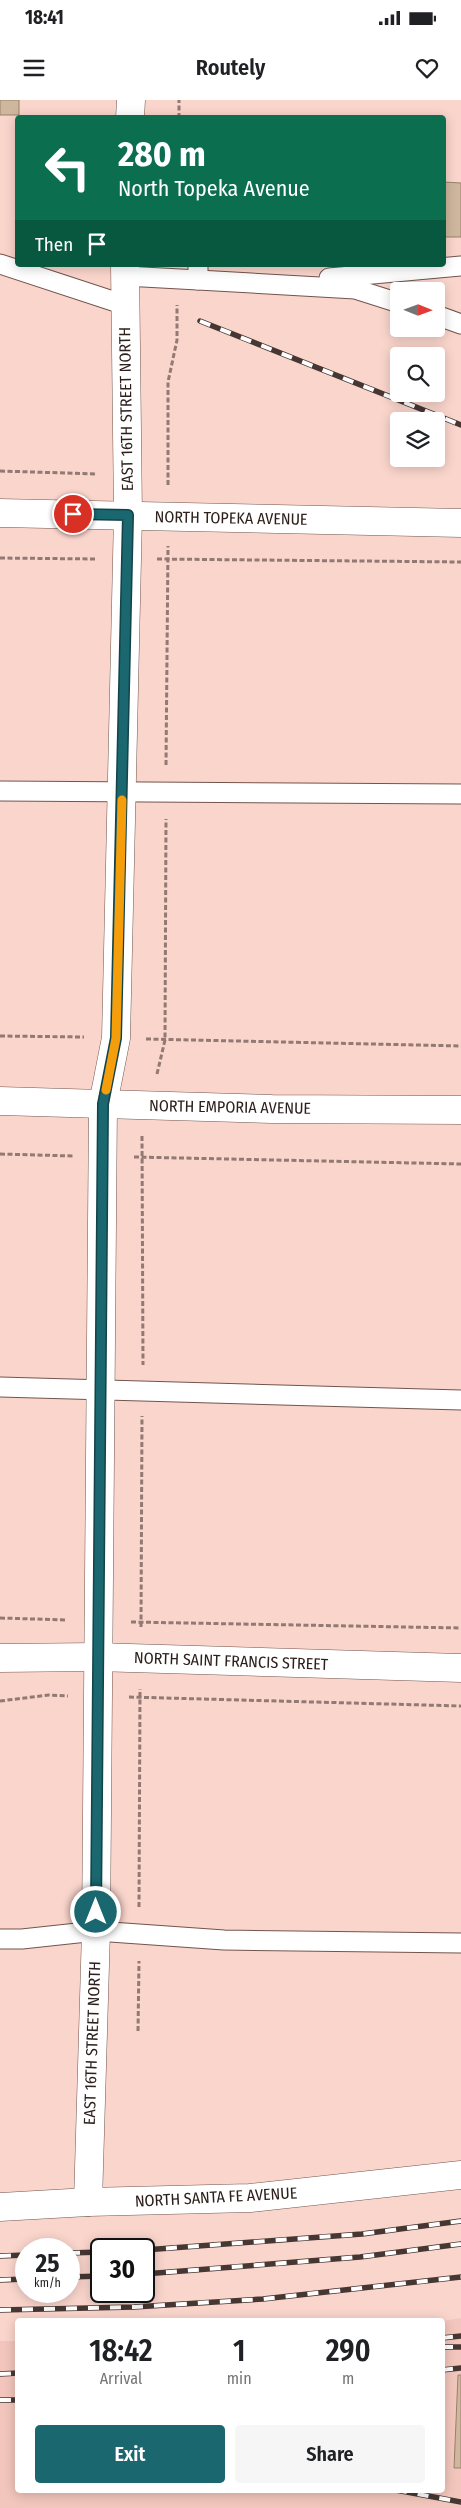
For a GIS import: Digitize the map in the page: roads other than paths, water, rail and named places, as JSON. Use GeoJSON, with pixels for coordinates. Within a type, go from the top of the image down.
{"type":"FeatureCollection","features":[{"type":"Feature","properties":{"kind":"street"},"geometry":{"type":"LineString","coordinates":[[130,115],[131,100]]}},
{"type":"Feature","properties":{"kind":"street","name":"EAST 16TH STREET NORTH"},"geometry":{"type":"LineString","coordinates":[[88,2202],[96,1931],[96,1657],[103,1104],[116,1038],[128,515],[125,271]]}},
{"type":"Feature","properties":{"kind":"street","name":"NORTH TOPEKA AVENUE"},"geometry":{"type":"LineString","coordinates":[[0,513],[461,523]]}},
{"type":"Feature","properties":{"kind":"street","name":"NORTH EMPORIA AVENUE"},"geometry":{"type":"LineString","coordinates":[[0,1101],[150,1106],[461,1110]]}},
{"type":"Feature","properties":{"kind":"street","name":"NORTH SAINT FRANCIS STREET"},"geometry":{"type":"LineString","coordinates":[[0,1658],[96,1657],[461,1668]]}},
{"type":"Feature","properties":{"kind":"street","name":"NORTH SANTA FE AVENUE"},"geometry":{"type":"LineString","coordinates":[[0,2207],[88,2202],[250,2198],[461,2175]]}},
{"type":"Feature","properties":{"kind":"lane"},"geometry":{"type":"LineString","coordinates":[[0,264],[125,305]]}},
{"type":"Feature","properties":{"kind":"lane"},"geometry":{"type":"LineString","coordinates":[[266,284],[461,266]]}},
{"type":"Feature","properties":{"kind":"lane"},"geometry":{"type":"LineString","coordinates":[[125,271],[178,279],[198,272],[266,284],[355,289],[390,300]]}},
{"type":"Feature","properties":{"kind":"lane"},"geometry":{"type":"LineString","coordinates":[[445,318],[461,324]]}},
{"type":"Feature","properties":{"kind":"lane"},"geometry":{"type":"LineString","coordinates":[[0,791],[461,794]]}},
{"type":"Feature","properties":{"kind":"lane"},"geometry":{"type":"LineString","coordinates":[[0,1387],[461,1400]]}},
{"type":"Feature","properties":{"kind":"lane"},"geometry":{"type":"LineString","coordinates":[[0,1939],[22,1939],[96,1931],[224,1940],[461,1943]]}},
{"type":"Feature","properties":{"kind":"railway"},"geometry":{"type":"LineString","coordinates":[[200,321],[461,425]]}},
{"type":"Feature","properties":{"kind":"railway"},"geometry":{"type":"LineString","coordinates":[[155,2249],[362,2234],[461,2221]]}},
{"type":"Feature","properties":{"kind":"railway"},"geometry":{"type":"LineString","coordinates":[[155,2273],[360,2257],[461,2244]]}},
{"type":"Feature","properties":{"kind":"railway"},"geometry":{"type":"LineString","coordinates":[[80,2253],[90,2252]]}},
{"type":"Feature","properties":{"kind":"railway"},"geometry":{"type":"LineString","coordinates":[[0,2256],[15,2255]]}},
{"type":"Feature","properties":{"kind":"railway"},"geometry":{"type":"LineString","coordinates":[[80,2277],[90,2276]]}},
{"type":"Feature","properties":{"kind":"railway"},"geometry":{"type":"LineString","coordinates":[[0,2310],[134,2307],[263,2299],[461,2277]]}},
{"type":"Feature","properties":{"kind":"railway"},"geometry":{"type":"LineString","coordinates":[[0,2280],[15,2279]]}},
{"type":"Feature","properties":{"kind":"railway"},"geometry":{"type":"LineString","coordinates":[[445,2338],[461,2336]]}},
{"type":"Feature","properties":{"kind":"railway"},"geometry":{"type":"LineString","coordinates":[[445,2347],[461,2347]]}},
{"type":"Feature","properties":{"kind":"railway"},"geometry":{"type":"LineString","coordinates":[[445,2370],[461,2368]]}},
{"type":"Feature","properties":{"kind":"railway"},"geometry":{"type":"LineString","coordinates":[[0,2374],[15,2373]]}},
{"type":"Feature","properties":{"kind":"railway"},"geometry":{"type":"LineString","coordinates":[[0,2400],[15,2400]]}},
{"type":"Feature","properties":{"kind":"railway"},"geometry":{"type":"LineString","coordinates":[[412,2493],[461,2502]]}}]}
